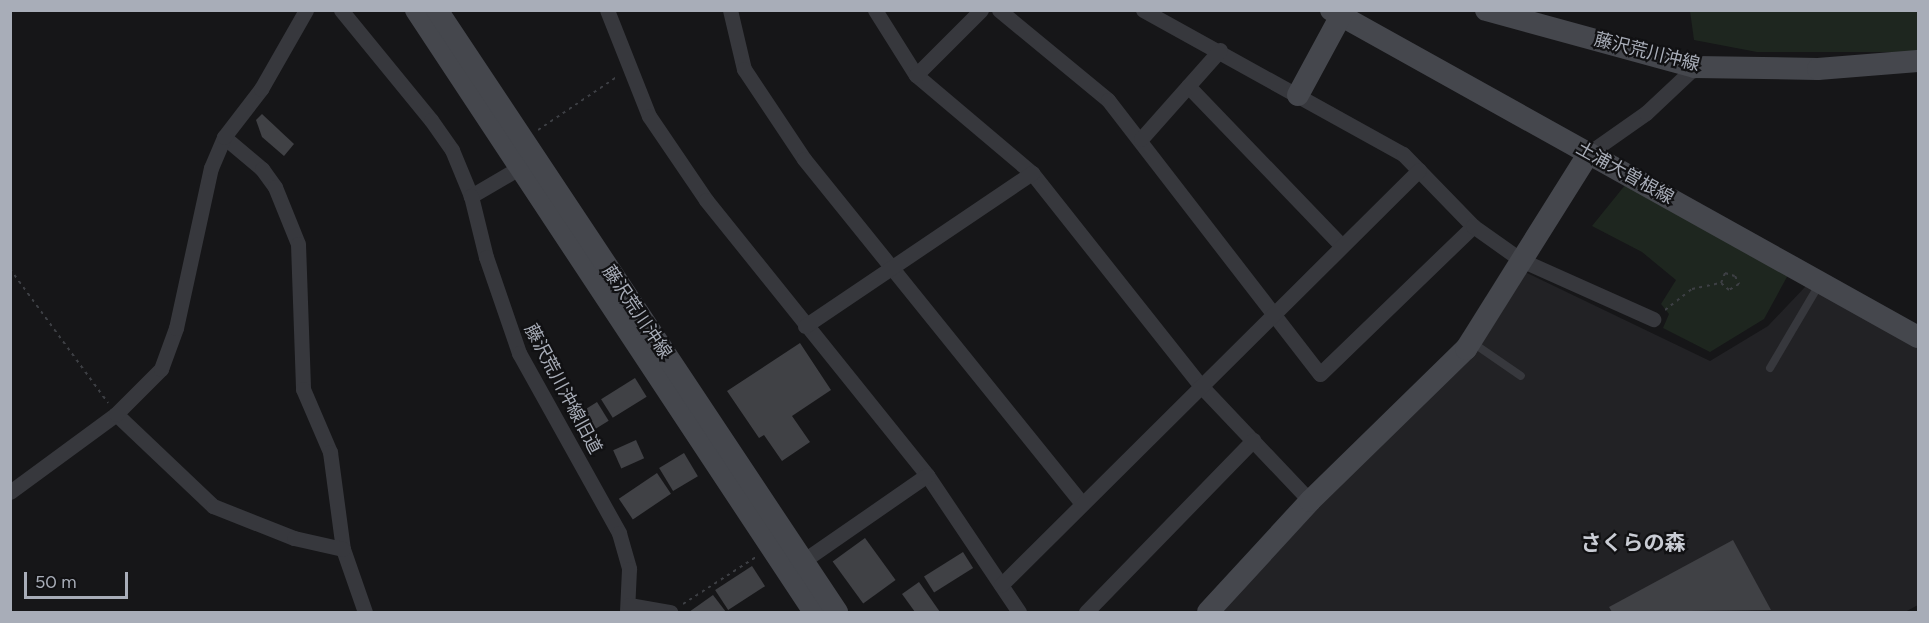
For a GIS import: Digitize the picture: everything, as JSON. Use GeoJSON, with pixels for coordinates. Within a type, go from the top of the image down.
{"type":"FeatureCollection","features":[{"type":"Feature","properties":{"kind":"main road","name":"藤沢荒川沖線"},"geometry":{"type":"LineString","coordinates":[[416,10],[814,612]]}},
{"type":"Feature","properties":{"kind":"main road","name":"藤沢荒川沖線"},"geometry":{"type":"LineString","coordinates":[[438,10],[837,612]]}},
{"type":"Feature","properties":{"kind":"main road","name":"藤沢荒川沖線"},"geometry":{"type":"LineString","coordinates":[[1486,10],[1695,67],[1818,69],[1918,61]]}},
{"type":"Feature","properties":{"kind":"main road"},"geometry":{"type":"LineString","coordinates":[[1298,95],[1338,12]]}},
{"type":"Feature","properties":{"kind":"main road","name":"土浦大曽根線"},"geometry":{"type":"LineString","coordinates":[[1338,12],[1918,337]]}},
{"type":"Feature","properties":{"kind":"main road"},"geometry":{"type":"LineString","coordinates":[[1208,612],[1310,501],[1471,342],[1590,153]]}},
{"type":"Feature","properties":{"kind":"street"},"geometry":{"type":"LineString","coordinates":[[10,492],[116,414],[161,369],[181,307],[211,168],[224,137],[261,89],[306,10]]}},
{"type":"Feature","properties":{"kind":"street","name":"藤沢荒川沖線旧道"},"geometry":{"type":"LineString","coordinates":[[341,10],[452,150],[471,196],[494,289],[519,353],[619,533],[629,569],[628,609]]}},
{"type":"Feature","properties":{"kind":"street"},"geometry":{"type":"LineString","coordinates":[[607,10],[649,116],[805,326],[927,475],[1019,612]]}},
{"type":"Feature","properties":{"kind":"street"},"geometry":{"type":"LineString","coordinates":[[730,10],[744,69],[804,159],[1082,504]]}},
{"type":"Feature","properties":{"kind":"street"},"geometry":{"type":"LineString","coordinates":[[875,10],[916,75],[1032,173],[1201,387],[1310,501]]}},
{"type":"Feature","properties":{"kind":"street"},"geometry":{"type":"LineString","coordinates":[[916,75],[981,10]]}},
{"type":"Feature","properties":{"kind":"street"},"geometry":{"type":"LineString","coordinates":[[999,10],[1108,100],[1275,312],[1320,374],[1473,226]]}},
{"type":"Feature","properties":{"kind":"street"},"geometry":{"type":"LineString","coordinates":[[1143,10],[1220,50],[1402,153],[1473,226],[1521,260],[1653,319]]}},
{"type":"Feature","properties":{"kind":"street"},"geometry":{"type":"LineString","coordinates":[[1141,139],[1220,50]]}},
{"type":"Feature","properties":{"kind":"street"},"geometry":{"type":"LineString","coordinates":[[1590,153],[1646,113],[1695,67]]}},
{"type":"Feature","properties":{"kind":"street"},"geometry":{"type":"LineString","coordinates":[[1188,87],[1342,246]]}},
{"type":"Feature","properties":{"kind":"street"},"geometry":{"type":"LineString","coordinates":[[224,137],[262,169],[275,188],[298,244],[303,389],[330,452],[343,549],[365,612]]}},
{"type":"Feature","properties":{"kind":"street"},"geometry":{"type":"LineString","coordinates":[[471,196],[519,168]]}},
{"type":"Feature","properties":{"kind":"street"},"geometry":{"type":"LineString","coordinates":[[1001,585],[1419,170]]}},
{"type":"Feature","properties":{"kind":"street"},"geometry":{"type":"LineString","coordinates":[[805,326],[1032,173]]}},
{"type":"Feature","properties":{"kind":"street"},"geometry":{"type":"LineString","coordinates":[[116,414],[213,506],[294,538],[343,549]]}},
{"type":"Feature","properties":{"kind":"street"},"geometry":{"type":"LineString","coordinates":[[1086,612],[1253,440]]}},
{"type":"Feature","properties":{"kind":"street"},"geometry":{"type":"LineString","coordinates":[[803,561],[927,475]]}},
{"type":"Feature","properties":{"kind":"street"},"geometry":{"type":"LineString","coordinates":[[628,609],[675,609]]}},
{"type":"Feature","properties":{"kind":"lane"},"geometry":{"type":"LineString","coordinates":[[1770,368],[1821,282]]}},
{"type":"Feature","properties":{"kind":"lane"},"geometry":{"type":"LineString","coordinates":[[1471,342],[1521,376]]}},
{"type":"Feature","properties":{"kind":"path"},"geometry":{"type":"LineString","coordinates":[[533,133],[629,68]]}},
{"type":"Feature","properties":{"kind":"path"},"geometry":{"type":"LineString","coordinates":[[10,269],[116,414]]}},
{"type":"Feature","properties":{"kind":"path"},"geometry":{"type":"LineString","coordinates":[[1725,273],[1735,276],[1739,284],[1729,290],[1721,283],[1725,273]]}},
{"type":"Feature","properties":{"kind":"path"},"geometry":{"type":"LineString","coordinates":[[1653,319],[1692,289],[1721,283]]}},
{"type":"Feature","properties":{"kind":"path"},"geometry":{"type":"LineString","coordinates":[[675,609],[771,547]]}},
{"type":"Feature","properties":{"kind":"shaded area"},"geometry":{"type":"Polygon","coordinates":[[[1690,11],[1918,11],[1918,52],[1757,52],[1694,40],[1690,11]]]}},
{"type":"Feature","properties":{"kind":"shaded area"},"geometry":{"type":"Polygon","coordinates":[[[1626,184],[1788,275],[1764,319],[1710,352],[1663,328],[1669,314],[1661,304],[1676,280],[1642,252],[1592,226],[1626,184]]]}},
{"type":"Feature","properties":{"kind":"shaded area"},"geometry":{"type":"Polygon","coordinates":[[[1527,273],[1710,361],[1768,326],[1806,286],[1918,348],[1918,605],[1905,612],[1218,612],[1521,274],[1527,273]]]}},
{"type":"Feature","properties":{"kind":"building"},"geometry":{"type":"Polygon","coordinates":[[[262,114],[294,144],[284,156],[262,137],[256,120],[262,114]]]}},
{"type":"Feature","properties":{"kind":"building"},"geometry":{"type":"Polygon","coordinates":[[[800,343],[831,390],[792,416],[810,442],[782,461],[764,435],[759,438],[727,391],[800,343]]]}},
{"type":"Feature","properties":{"kind":"building"},"geometry":{"type":"Polygon","coordinates":[[[635,378],[647,397],[613,418],[601,399],[635,378]]]}},
{"type":"Feature","properties":{"kind":"building"},"geometry":{"type":"Polygon","coordinates":[[[597,402],[609,421],[582,437],[571,418],[597,402]]]}},
{"type":"Feature","properties":{"kind":"building"},"geometry":{"type":"Polygon","coordinates":[[[636,440],[644,458],[621,468],[613,450],[636,440]]]}},
{"type":"Feature","properties":{"kind":"building"},"geometry":{"type":"Polygon","coordinates":[[[684,453],[698,476],[673,491],[659,468],[684,453]]]}},
{"type":"Feature","properties":{"kind":"building"},"geometry":{"type":"Polygon","coordinates":[[[657,473],[671,494],[633,519],[619,499],[657,473]]]}},
{"type":"Feature","properties":{"kind":"building"},"geometry":{"type":"Polygon","coordinates":[[[865,538],[896,580],[863,604],[833,562],[865,538]]]}},
{"type":"Feature","properties":{"kind":"building"},"geometry":{"type":"Polygon","coordinates":[[[1733,540],[1771,610],[1612,612],[1609,607],[1733,540]]]}},
{"type":"Feature","properties":{"kind":"building"},"geometry":{"type":"Polygon","coordinates":[[[963,552],[973,568],[934,592],[924,576],[963,552]]]}},
{"type":"Feature","properties":{"kind":"building"},"geometry":{"type":"Polygon","coordinates":[[[752,566],[765,586],[728,610],[715,590],[752,566]]]}},
{"type":"Feature","properties":{"kind":"building"},"geometry":{"type":"Polygon","coordinates":[[[919,582],[940,612],[915,612],[902,594],[919,582]]]}},
{"type":"Feature","properties":{"kind":"building"},"geometry":{"type":"Polygon","coordinates":[[[713,595],[726,612],[689,612],[713,595]]]}},
{"type":"Feature","properties":{"kind":"district","name":"さくらの森"},"geometry":{"type":"Point","coordinates":[1633,543]}}]}
